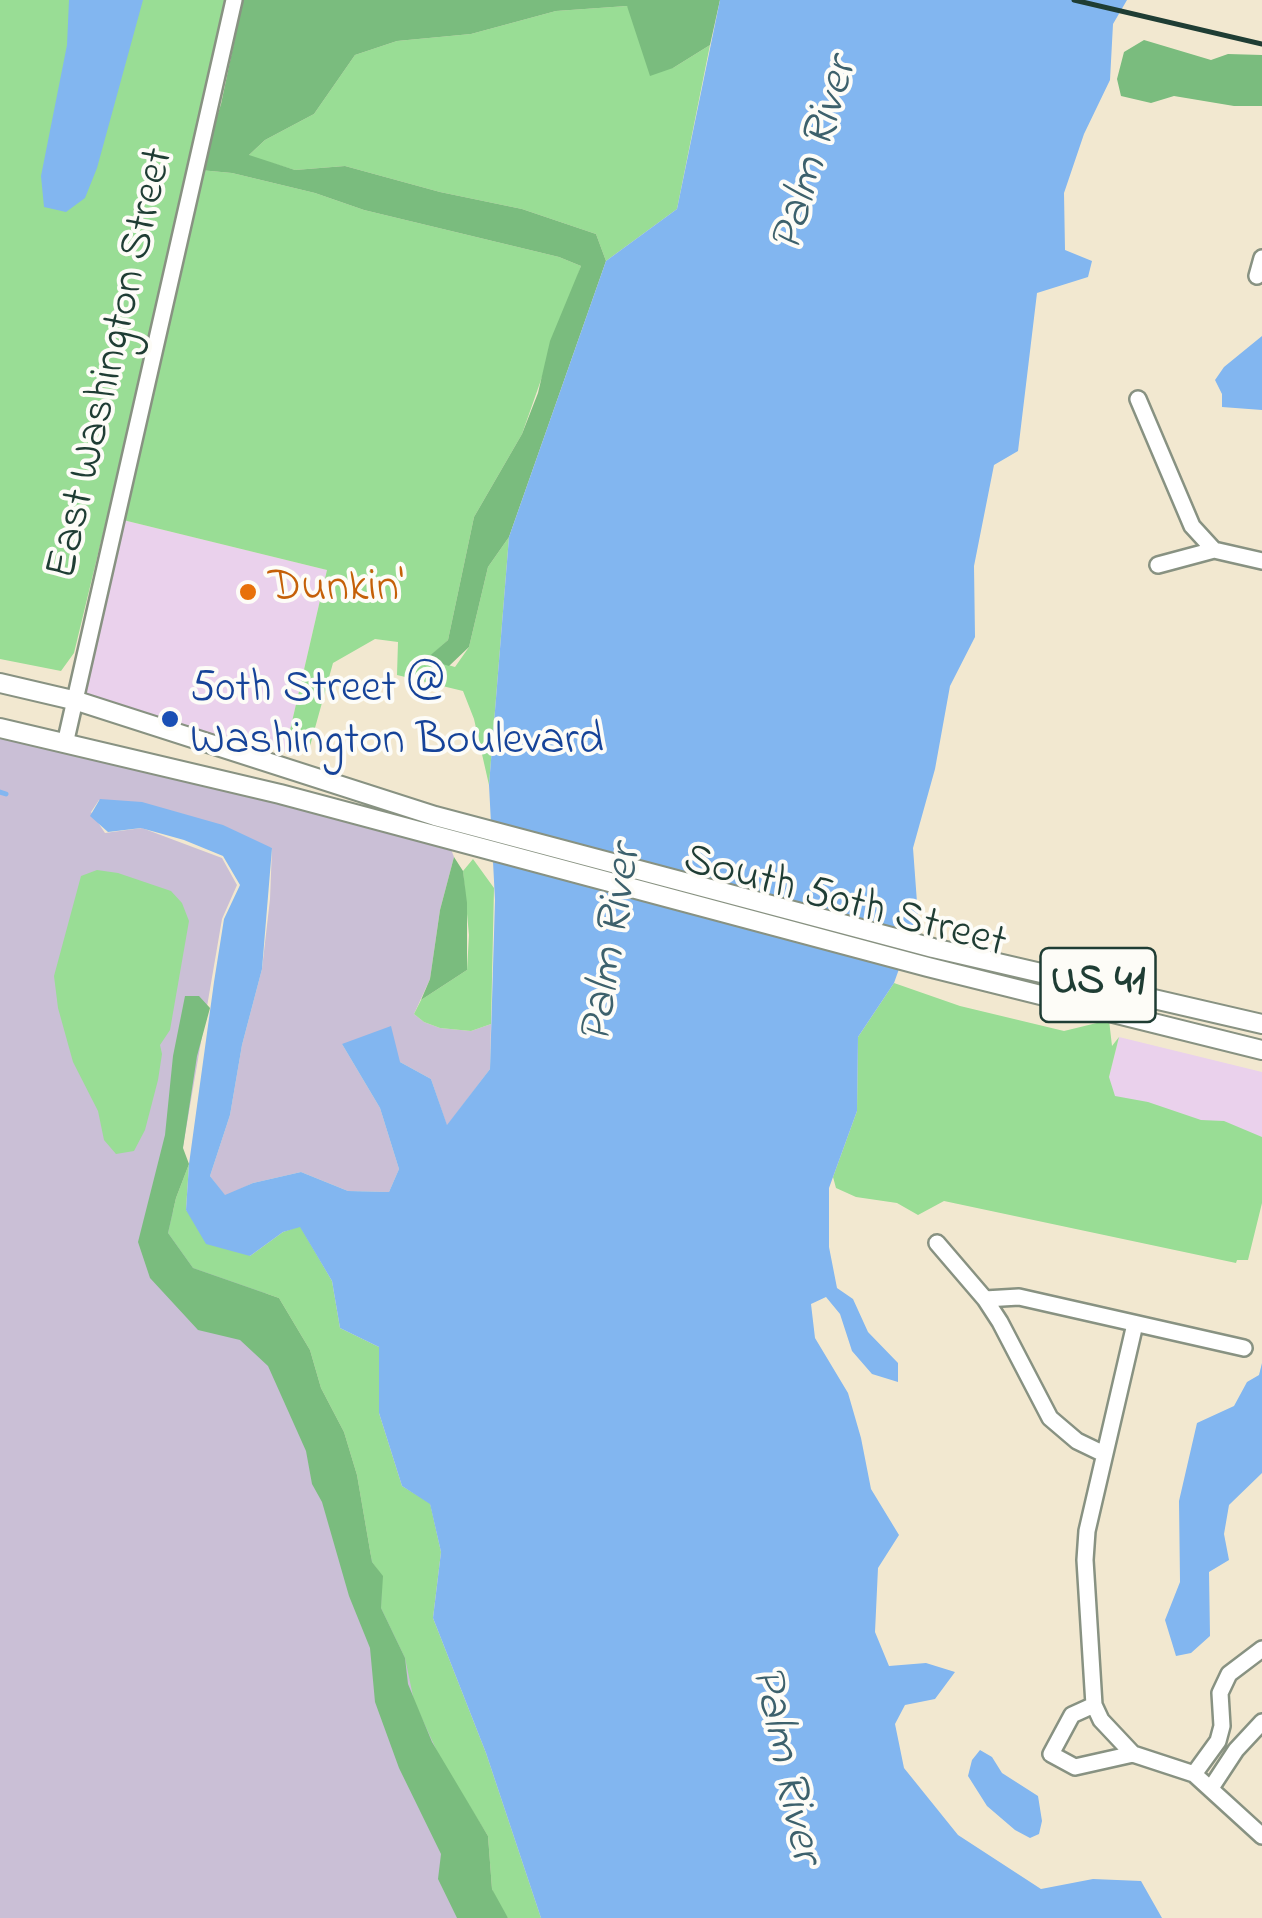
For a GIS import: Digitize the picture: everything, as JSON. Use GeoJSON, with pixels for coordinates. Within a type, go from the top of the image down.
{"type":"FeatureCollection","features":[{"type":"Feature","properties":{"kind":"main road","name":"South 50th Street"},"geometry":{"type":"LineString","coordinates":[[0,682],[76,702],[432,825]]}},
{"type":"Feature","properties":{"kind":"main road","name":"South 50th Street"},"geometry":{"type":"LineString","coordinates":[[0,728],[280,794],[432,825],[931,957],[1262,1050]]}},
{"type":"Feature","properties":{"kind":"main road","name":"South 50th Street"},"geometry":{"type":"LineString","coordinates":[[931,957],[1262,1024]]}},
{"type":"Feature","properties":{"kind":"street","name":"East Washington Street"},"geometry":{"type":"LineString","coordinates":[[65,744],[234,0]]}},
{"type":"Feature","properties":{"kind":"street"},"geometry":{"type":"LineString","coordinates":[[1257,276],[1262,258]]}},
{"type":"Feature","properties":{"kind":"street"},"geometry":{"type":"LineString","coordinates":[[1138,399],[1192,526],[1214,550]]}},
{"type":"Feature","properties":{"kind":"street"},"geometry":{"type":"LineString","coordinates":[[1158,565],[1214,550],[1262,561]]}},
{"type":"Feature","properties":{"kind":"street"},"geometry":{"type":"LineString","coordinates":[[937,1244],[985,1299],[1050,1418],[1077,1441],[1104,1454]]}},
{"type":"Feature","properties":{"kind":"street"},"geometry":{"type":"LineString","coordinates":[[985,1299],[1020,1297],[1244,1348]]}},
{"type":"Feature","properties":{"kind":"street"},"geometry":{"type":"LineString","coordinates":[[1135,1324],[1087,1531],[1085,1560],[1094,1706],[1101,1720],[1132,1754],[1194,1774],[1262,1836]]}},
{"type":"Feature","properties":{"kind":"street"},"geometry":{"type":"LineString","coordinates":[[1194,1774],[1213,1751],[1222,1726],[1220,1702],[1229,1674],[1262,1649]]}},
{"type":"Feature","properties":{"kind":"street"},"geometry":{"type":"LineString","coordinates":[[1094,1706],[1072,1715],[1051,1754],[1075,1767],[1132,1754]]}},
{"type":"Feature","properties":{"kind":"street"},"geometry":{"type":"LineString","coordinates":[[1211,1788],[1262,1722]]}},
{"type":"Feature","properties":{"kind":"street"},"geometry":{"type":"LineString","coordinates":[[1222,1726],[1245,1740]]}},
{"type":"Feature","properties":{"kind":"shaded area"},"geometry":{"type":"Polygon","coordinates":[[[119,519],[327,570],[285,752],[76,698],[119,519]]]}},
{"type":"Feature","properties":{"kind":"shaded area"},"geometry":{"type":"Polygon","coordinates":[[[0,725],[443,828],[454,857],[440,910],[430,979],[414,1014],[440,1028],[471,1031],[491,1024],[490,1069],[447,1126],[431,1079],[400,1062],[342,1044],[380,1108],[399,1169],[389,1192],[348,1191],[301,1172],[253,1183],[225,1196],[210,1176],[230,1115],[242,1045],[262,969],[272,848],[99,800],[91,812],[105,833],[142,828],[222,858],[237,885],[222,919],[172,1211],[284,1309],[466,1827],[490,1918],[0,1918],[0,725]]]}},
{"type":"Feature","properties":{"kind":"shaded area"},"geometry":{"type":"Polygon","coordinates":[[[1119,1037],[1262,1072],[1262,1137],[1102,1104],[1119,1037]]]}},
{"type":"Feature","properties":{"kind":"green space"},"geometry":{"type":"Polygon","coordinates":[[[0,0],[232,0],[74,653],[61,671],[0,659],[0,0]]]}},
{"type":"Feature","properties":{"kind":"green space"},"geometry":{"type":"Polygon","coordinates":[[[243,0],[720,0],[710,45],[673,68],[650,76],[627,6],[556,11],[471,34],[397,41],[355,55],[314,114],[265,140],[249,155],[295,170],[345,166],[522,209],[596,234],[606,261],[509,537],[488,567],[469,647],[449,666],[426,659],[448,640],[474,517],[522,434],[538,393],[550,341],[581,266],[559,257],[364,210],[315,193],[232,173],[200,170],[221,104],[243,0]]]}},
{"type":"Feature","properties":{"kind":"green space"},"geometry":{"type":"Polygon","coordinates":[[[627,6],[673,68],[710,45],[677,209],[606,261],[596,234],[522,209],[345,166],[295,170],[248,156],[265,140],[314,114],[355,55],[397,41],[471,34],[556,11],[627,6]]]}},
{"type":"Feature","properties":{"kind":"green space"},"geometry":{"type":"Polygon","coordinates":[[[1144,40],[1211,60],[1228,54],[1262,55],[1262,106],[1234,106],[1174,96],[1151,103],[1121,96],[1117,79],[1124,52],[1144,40]]]}},
{"type":"Feature","properties":{"kind":"green space"},"geometry":{"type":"Polygon","coordinates":[[[200,170],[232,173],[315,193],[364,210],[559,257],[581,266],[522,434],[474,517],[448,640],[427,659],[455,667],[469,647],[488,567],[509,537],[489,785],[474,719],[463,691],[397,675],[398,642],[375,639],[333,663],[310,746],[285,752],[327,570],[119,519],[200,170]]]}},
{"type":"Feature","properties":{"kind":"green space"},"geometry":{"type":"Polygon","coordinates":[[[454,857],[463,871],[467,903],[467,970],[421,1000],[430,979],[440,910],[454,857]]]}},
{"type":"Feature","properties":{"kind":"green space"},"geometry":{"type":"Polygon","coordinates":[[[473,859],[494,888],[491,1024],[471,1031],[440,1028],[414,1014],[421,1000],[467,970],[469,935],[463,871],[473,859]]]}},
{"type":"Feature","properties":{"kind":"green space"},"geometry":{"type":"Polygon","coordinates":[[[97,870],[171,891],[182,903],[189,921],[170,1030],[160,1045],[158,1080],[145,1130],[134,1151],[116,1154],[104,1140],[98,1111],[73,1062],[54,976],[81,876],[97,870]]]}},
{"type":"Feature","properties":{"kind":"green space"},"geometry":{"type":"Polygon","coordinates":[[[894,983],[960,1006],[1064,1031],[1109,1020],[1112,1046],[1119,1037],[1109,1077],[1115,1096],[1148,1102],[1201,1120],[1224,1121],[1262,1137],[1262,1203],[1248,1260],[1236,1263],[944,1201],[918,1215],[897,1203],[856,1197],[836,1188],[833,1177],[857,1111],[858,1037],[894,983]]]}},
{"type":"Feature","properties":{"kind":"green space"},"geometry":{"type":"Polygon","coordinates":[[[185,996],[199,996],[210,1008],[197,1056],[183,1148],[189,1164],[168,1233],[193,1268],[279,1298],[310,1350],[321,1388],[344,1432],[357,1475],[372,1562],[383,1576],[381,1608],[405,1658],[408,1684],[432,1742],[488,1836],[492,1889],[508,1918],[457,1918],[438,1879],[441,1854],[399,1768],[375,1702],[370,1648],[349,1596],[322,1502],[312,1484],[306,1451],[268,1366],[240,1340],[198,1330],[150,1278],[138,1242],[165,1135],[173,1056],[185,996]]]}},
{"type":"Feature","properties":{"kind":"green space"},"geometry":{"type":"Polygon","coordinates":[[[189,1164],[186,1210],[250,1256],[283,1232],[300,1226],[332,1281],[340,1328],[379,1347],[379,1413],[402,1486],[430,1503],[441,1552],[433,1618],[486,1753],[541,1918],[508,1918],[499,1907],[492,1889],[488,1836],[441,1760],[414,1701],[405,1658],[381,1608],[382,1576],[372,1562],[357,1475],[344,1432],[321,1388],[310,1350],[279,1298],[193,1268],[168,1233],[189,1164]]]}},
{"type":"Feature","properties":{"kind":"water"},"geometry":{"type":"Polygon","coordinates":[[[69,0],[143,0],[97,168],[85,198],[66,212],[44,207],[41,176],[67,45],[69,0]]]}},
{"type":"Feature","properties":{"kind":"water","name":"Palm River"},"geometry":{"type":"Polygon","coordinates":[[[720,0],[1127,0],[1113,24],[1110,80],[1084,134],[1064,193],[1065,250],[1092,261],[1088,277],[1037,293],[1018,451],[994,465],[974,566],[975,637],[950,686],[935,769],[913,848],[918,916],[894,983],[858,1037],[857,1111],[829,1188],[829,1247],[837,1288],[853,1299],[868,1332],[898,1363],[898,1382],[872,1374],[852,1351],[840,1314],[826,1297],[811,1304],[815,1338],[848,1393],[871,1489],[899,1535],[878,1568],[875,1632],[889,1666],[926,1663],[955,1672],[935,1699],[905,1705],[895,1724],[904,1768],[958,1835],[1041,1889],[1093,1879],[1141,1881],[1162,1918],[541,1918],[486,1753],[433,1618],[441,1552],[430,1504],[402,1486],[379,1413],[379,1347],[340,1328],[332,1281],[300,1227],[283,1232],[250,1256],[206,1244],[186,1210],[224,919],[240,885],[223,856],[141,828],[108,832],[90,816],[100,799],[142,802],[223,825],[272,848],[262,969],[242,1045],[230,1115],[210,1176],[225,1195],[253,1183],[301,1172],[348,1191],[389,1192],[399,1169],[380,1108],[342,1044],[391,1026],[400,1062],[431,1079],[447,1125],[490,1069],[495,900],[489,785],[509,537],[606,261],[677,209],[720,0]]]}},
{"type":"Feature","properties":{"kind":"water"},"geometry":{"type":"Polygon","coordinates":[[[1262,336],[1262,410],[1222,407],[1222,394],[1215,380],[1224,367],[1262,336]]]}},
{"type":"Feature","properties":{"kind":"water"},"geometry":{"type":"Polygon","coordinates":[[[1262,1363],[1262,1473],[1229,1505],[1224,1534],[1229,1560],[1209,1572],[1210,1636],[1191,1653],[1176,1656],[1165,1620],[1180,1582],[1179,1501],[1197,1423],[1234,1406],[1247,1382],[1259,1375],[1262,1363]]]}},
{"type":"Feature","properties":{"kind":"water"},"geometry":{"type":"Polygon","coordinates":[[[980,1750],[992,1757],[1002,1773],[1038,1796],[1042,1821],[1039,1834],[1030,1838],[1015,1830],[987,1806],[968,1776],[972,1760],[980,1750]]]}},
{"type":"Feature","properties":{"kind":"waterway"},"geometry":{"type":"LineString","coordinates":[[0,792],[6,794]]}},
{"type":"Feature","properties":{"kind":"railway"},"geometry":{"type":"LineString","coordinates":[[1074,0],[1262,44]]}},
{"type":"Feature","properties":{"kind":"place","name":"Dunkin'"},"geometry":{"type":"Point","coordinates":[248,592]}},
{"type":"Feature","properties":{"kind":"place","name":"50th Street @ Washington Boulevard"},"geometry":{"type":"Point","coordinates":[170,719]}}]}
